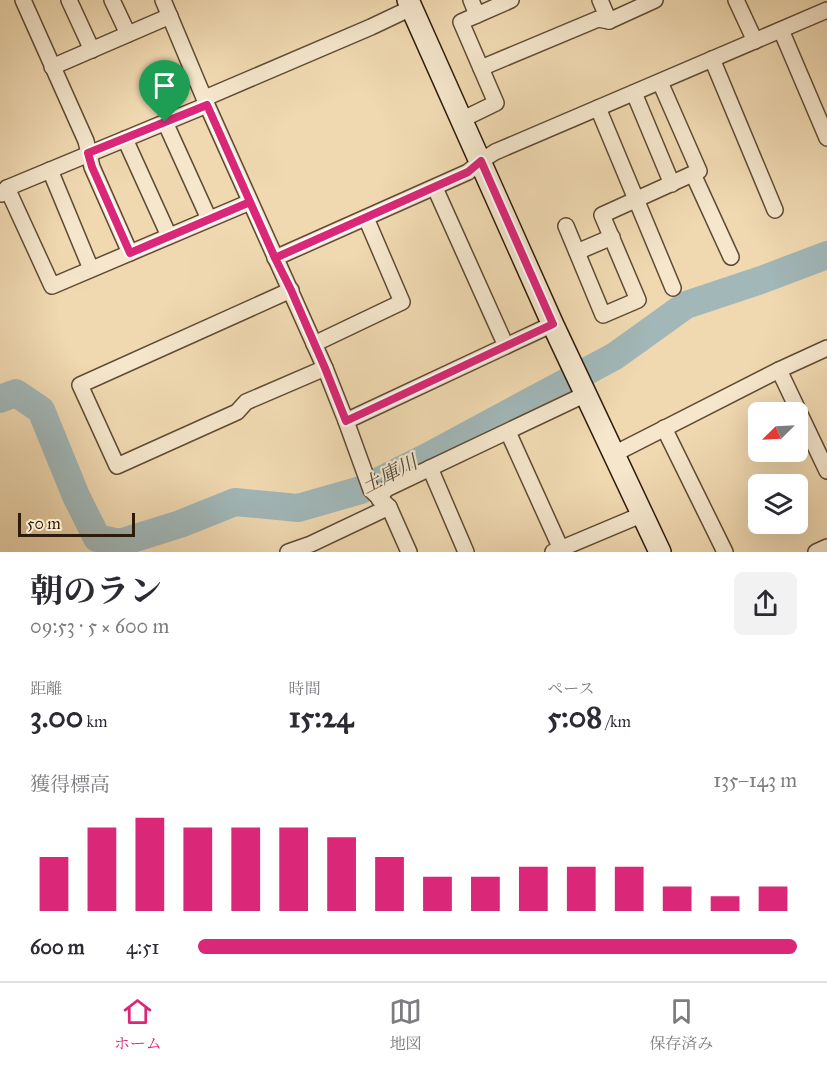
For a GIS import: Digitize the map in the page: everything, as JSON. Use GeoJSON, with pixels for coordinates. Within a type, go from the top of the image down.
{"type":"FeatureCollection","features":[{"type":"Feature","properties":{"kind":"street"},"geometry":{"type":"LineString","coordinates":[[23,0],[86,141],[92,167],[130,253]]}},
{"type":"Feature","properties":{"kind":"street"},"geometry":{"type":"LineString","coordinates":[[69,0],[92,50]]}},
{"type":"Feature","properties":{"kind":"street"},"geometry":{"type":"LineString","coordinates":[[112,0],[128,34]]}},
{"type":"Feature","properties":{"kind":"street"},"geometry":{"type":"LineString","coordinates":[[163,0],[380,498],[409,552]]}},
{"type":"Feature","properties":{"kind":"street"},"geometry":{"type":"LineString","coordinates":[[471,0],[477,15]]}},
{"type":"Feature","properties":{"kind":"street"},"geometry":{"type":"LineString","coordinates":[[461,120],[496,103],[461,22],[511,0]]}},
{"type":"Feature","properties":{"kind":"street"},"geometry":{"type":"LineString","coordinates":[[600,0],[609,21]]}},
{"type":"Feature","properties":{"kind":"street"},"geometry":{"type":"LineString","coordinates":[[481,68],[598,19],[609,21],[655,0]]}},
{"type":"Feature","properties":{"kind":"street"},"geometry":{"type":"LineString","coordinates":[[736,0],[755,41]]}},
{"type":"Feature","properties":{"kind":"street"},"geometry":{"type":"LineString","coordinates":[[250,202],[52,286],[3,192],[88,153],[165,122],[371,27],[409,4],[553,325],[660,552]]}},
{"type":"Feature","properties":{"kind":"street"},"geometry":{"type":"LineString","coordinates":[[275,258],[435,188],[468,172],[495,152],[827,10]]}},
{"type":"Feature","properties":{"kind":"street"},"geometry":{"type":"LineString","coordinates":[[52,67],[170,16]]}},
{"type":"Feature","properties":{"kind":"street"},"geometry":{"type":"LineString","coordinates":[[781,30],[827,138]]}},
{"type":"Feature","properties":{"kind":"street"},"geometry":{"type":"LineString","coordinates":[[712,59],[775,210]]}},
{"type":"Feature","properties":{"kind":"street"},"geometry":{"type":"LineString","coordinates":[[566,226],[603,315],[639,300],[602,215],[699,171],[660,82]]}},
{"type":"Feature","properties":{"kind":"street"},"geometry":{"type":"LineString","coordinates":[[633,93],[672,184]]}},
{"type":"Feature","properties":{"kind":"street"},"geometry":{"type":"LineString","coordinates":[[598,108],[673,288]]}},
{"type":"Feature","properties":{"kind":"street"},"geometry":{"type":"LineString","coordinates":[[165,122],[209,219]]}},
{"type":"Feature","properties":{"kind":"street"},"geometry":{"type":"LineString","coordinates":[[125,139],[169,236]]}},
{"type":"Feature","properties":{"kind":"street"},"geometry":{"type":"LineString","coordinates":[[50,170],[91,270]]}},
{"type":"Feature","properties":{"kind":"street"},"geometry":{"type":"LineString","coordinates":[[693,174],[731,257]]}},
{"type":"Feature","properties":{"kind":"street"},"geometry":{"type":"LineString","coordinates":[[435,188],[506,346]]}},
{"type":"Feature","properties":{"kind":"street"},"geometry":{"type":"LineString","coordinates":[[314,344],[402,303],[366,218]]}},
{"type":"Feature","properties":{"kind":"street"},"geometry":{"type":"LineString","coordinates":[[577,252],[612,237]]}},
{"type":"Feature","properties":{"kind":"street"},"geometry":{"type":"LineString","coordinates":[[291,290],[80,385],[117,466],[237,412],[246,402],[325,368]]}},
{"type":"Feature","properties":{"kind":"street"},"geometry":{"type":"LineString","coordinates":[[348,426],[506,346],[553,325]]}},
{"type":"Feature","properties":{"kind":"street"},"geometry":{"type":"LineString","coordinates":[[614,454],[827,348]]}},
{"type":"Feature","properties":{"kind":"street"},"geometry":{"type":"LineString","coordinates":[[779,370],[827,471]]}},
{"type":"Feature","properties":{"kind":"street"},"geometry":{"type":"LineString","coordinates":[[288,552],[311,544],[380,498],[386,489],[586,393]]}},
{"type":"Feature","properties":{"kind":"street"},"geometry":{"type":"LineString","coordinates":[[664,428],[725,552]]}},
{"type":"Feature","properties":{"kind":"street"},"geometry":{"type":"LineString","coordinates":[[508,432],[557,550],[641,514]]}},
{"type":"Feature","properties":{"kind":"street"},"geometry":{"type":"LineString","coordinates":[[430,468],[466,552]]}},
{"type":"Feature","properties":{"kind":"street"},"geometry":{"type":"LineString","coordinates":[[816,552],[827,547]]}},
{"type":"Feature","properties":{"kind":"waterway","name":"土庫川"},"geometry":{"type":"LineString","coordinates":[[0,399],[16,393],[41,410],[76,496],[97,538],[119,543],[180,524],[235,502],[298,508],[361,490],[615,356],[686,305],[827,255]]}},
{"type":"Feature","properties":{"kind":"route"},"geometry":{"type":"LineString","coordinates":[[165,122],[88,153],[130,253],[250,202],[275,258],[291,290],[346,421],[553,324],[481,161],[468,172],[435,188],[275,258],[207,105],[165,122]]}}]}
